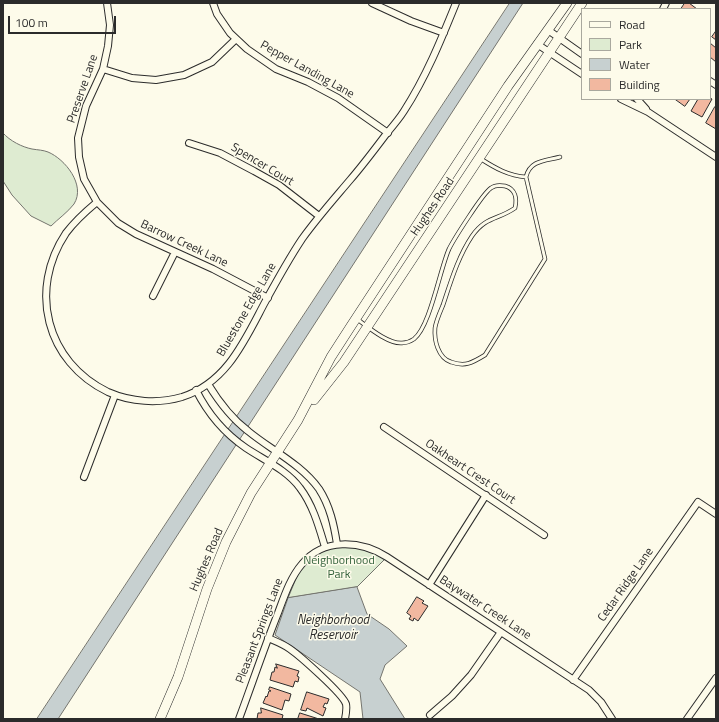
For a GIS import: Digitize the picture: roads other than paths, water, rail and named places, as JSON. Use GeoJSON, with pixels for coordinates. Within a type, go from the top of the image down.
{"type":"FeatureCollection","features":[{"type":"Feature","properties":{"kind":"main road","name":"Hughes Road"},"geometry":{"type":"LineString","coordinates":[[160,719],[178,677],[207,589],[226,542],[251,493],[298,420],[331,357],[356,318],[508,86],[567,3]]}},
{"type":"Feature","properties":{"kind":"main road","name":"Hughes Road"},"geometry":{"type":"LineString","coordinates":[[298,420],[344,362],[368,327],[582,3]]}},
{"type":"Feature","properties":{"kind":"street","name":"Preserve Lane"},"geometry":{"type":"LineString","coordinates":[[97,202],[84,179],[79,156],[78,138],[86,106],[103,69],[108,46],[110,25],[107,3]]}},
{"type":"Feature","properties":{"kind":"street","name":"Pepper Landing Lane"},"geometry":{"type":"LineString","coordinates":[[213,3],[217,14],[230,33],[247,49],[276,69],[308,82],[338,98],[388,133]]}},
{"type":"Feature","properties":{"kind":"street"},"geometry":{"type":"LineString","coordinates":[[372,3],[411,21],[444,33]]}},
{"type":"Feature","properties":{"kind":"street","name":"Bluestone Edge Lane"},"geometry":{"type":"LineString","coordinates":[[97,202],[84,213],[66,234],[55,254],[48,280],[46,307],[53,334],[61,351],[74,368],[92,384],[115,395],[136,400],[156,401],[182,397],[208,384],[219,376],[237,354],[284,266],[319,216],[388,133],[404,111],[425,74],[456,3]]}},
{"type":"Feature","properties":{"kind":"street"},"geometry":{"type":"LineString","coordinates":[[548,30],[581,53]]}},
{"type":"Feature","properties":{"kind":"street"},"geometry":{"type":"LineString","coordinates":[[103,69],[132,78],[156,80],[184,75],[212,62],[236,39]]}},
{"type":"Feature","properties":{"kind":"street"},"geometry":{"type":"LineString","coordinates":[[538,44],[581,73]]}},
{"type":"Feature","properties":{"kind":"street"},"geometry":{"type":"LineString","coordinates":[[623,100],[648,112],[716,157]]}},
{"type":"Feature","properties":{"kind":"street"},"geometry":{"type":"LineString","coordinates":[[637,100],[648,112]]}},
{"type":"Feature","properties":{"kind":"street","name":"Spencer Court"},"geometry":{"type":"LineString","coordinates":[[189,142],[220,153],[254,171],[279,186],[319,216]]}},
{"type":"Feature","properties":{"kind":"street","name":"Barrow Creek Lane"},"geometry":{"type":"LineString","coordinates":[[97,202],[118,223],[136,234],[213,269],[268,298]]}},
{"type":"Feature","properties":{"kind":"street"},"geometry":{"type":"LineString","coordinates":[[153,296],[176,252]]}},
{"type":"Feature","properties":{"kind":"street"},"geometry":{"type":"LineString","coordinates":[[208,384],[223,406],[237,421],[248,431],[300,469],[309,477],[319,490],[329,510],[331,546]]}},
{"type":"Feature","properties":{"kind":"street"},"geometry":{"type":"LineString","coordinates":[[196,390],[210,415],[224,430],[240,443],[287,474],[299,486],[307,497],[318,524],[331,546]]}},
{"type":"Feature","properties":{"kind":"street"},"geometry":{"type":"LineString","coordinates":[[84,476],[115,395]]}},
{"type":"Feature","properties":{"kind":"street","name":"Oakheart Crest Court"},"geometry":{"type":"LineString","coordinates":[[384,427],[544,535]]}},
{"type":"Feature","properties":{"kind":"street"},"geometry":{"type":"LineString","coordinates":[[430,585],[486,495]]}},
{"type":"Feature","properties":{"kind":"street","name":"Cedar Ridge Lane"},"geometry":{"type":"LineString","coordinates":[[573,680],[698,502],[716,514]]}},
{"type":"Feature","properties":{"kind":"street","name":"Baywater Creek Lane"},"geometry":{"type":"LineString","coordinates":[[331,546],[354,544],[375,550],[589,690],[597,698],[612,719]]}},
{"type":"Feature","properties":{"kind":"street","name":"Pleasant Springs Lane"},"geometry":{"type":"LineString","coordinates":[[239,719],[268,638],[293,578],[302,564],[314,553],[331,546]]}},
{"type":"Feature","properties":{"kind":"street"},"geometry":{"type":"LineString","coordinates":[[430,715],[452,696],[468,679],[500,632]]}},
{"type":"Feature","properties":{"kind":"street"},"geometry":{"type":"LineString","coordinates":[[268,638],[289,648],[337,692],[346,703],[345,719]]}},
{"type":"Feature","properties":{"kind":"street"},"geometry":{"type":"LineString","coordinates":[[687,719],[716,678]]}},
{"type":"Feature","properties":{"kind":"lane"},"geometry":{"type":"LineString","coordinates":[[356,318],[392,342],[402,343],[413,340],[424,325],[449,248],[490,188],[500,185],[510,188],[515,194],[515,208],[506,214],[493,218],[482,224],[473,235],[459,258],[435,328],[437,348],[448,361],[460,365],[473,363],[485,356],[545,259],[526,177],[528,169],[535,163],[560,157]]}},
{"type":"Feature","properties":{"kind":"lane"},"geometry":{"type":"LineString","coordinates":[[479,158],[501,171],[518,177],[526,177]]}},
{"type":"Feature","properties":{"kind":"water"},"geometry":{"type":"Polygon","coordinates":[[[510,3],[523,3],[58,719],[37,719],[510,3]]]}},
{"type":"Feature","properties":{"kind":"water","name":"Neighborhood Reservoir"},"geometry":{"type":"Polygon","coordinates":[[[357,587],[367,614],[389,629],[407,646],[385,665],[380,679],[405,719],[363,719],[360,692],[275,635],[288,598],[357,587]]]}},
{"type":"Feature","properties":{"kind":"park label","name":"Neighborhood Park"},"geometry":{"type":"Point","coordinates":[339,568]}}]}
